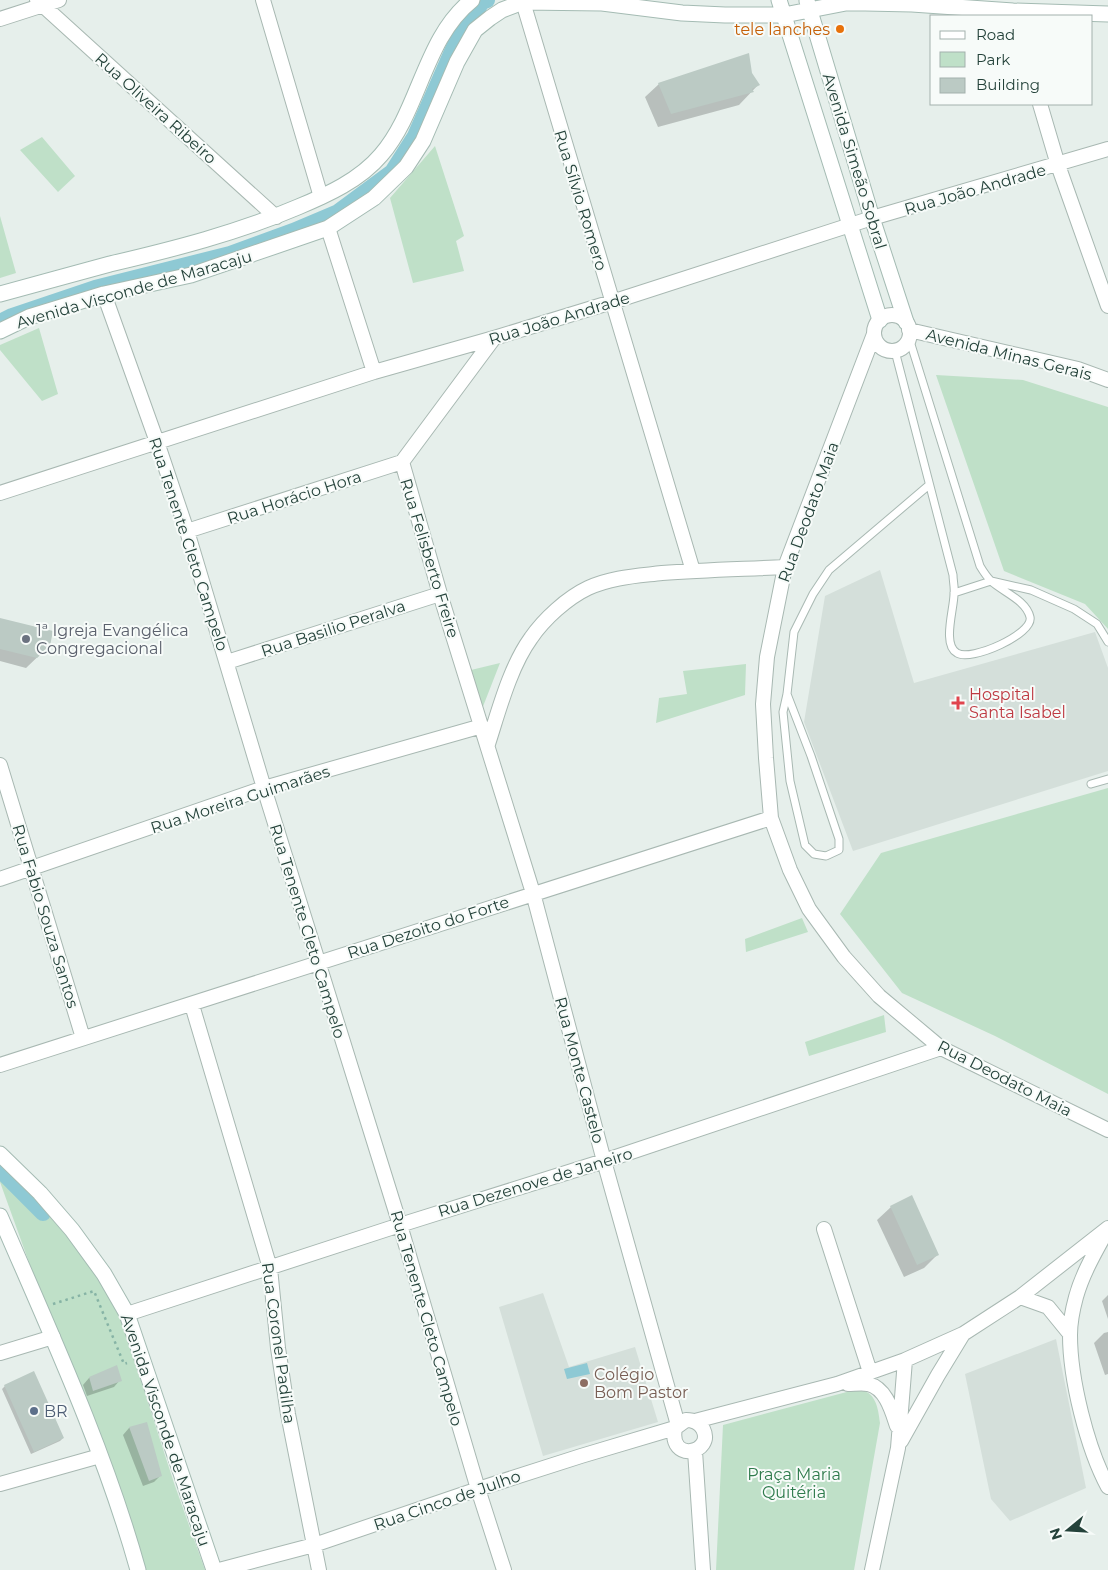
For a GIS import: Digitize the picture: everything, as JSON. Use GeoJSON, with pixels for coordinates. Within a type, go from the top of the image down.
{"type":"FeatureCollection","features":[{"type":"Feature","properties":{"kind":"main road","name":"Avenida Visconde de Maracaju"},"geometry":{"type":"LineString","coordinates":[[0,294],[196,243],[276,217],[321,198],[351,180],[377,160],[390,144],[402,124],[440,38],[454,17],[472,0]]}},
{"type":"Feature","properties":{"kind":"main road","name":"Avenida Simeão Sobral"},"geometry":{"type":"LineString","coordinates":[[779,0],[850,226],[877,327]]}},
{"type":"Feature","properties":{"kind":"main road","name":"Avenida Visconde de Maracaju"},"geometry":{"type":"LineString","coordinates":[[0,331],[29,317],[104,294],[191,275],[328,228],[374,198],[406,167],[423,141],[457,62],[475,30],[496,14],[523,2],[602,3],[682,13],[725,15],[784,15],[808,4],[846,3],[1012,8],[1108,14]]}},
{"type":"Feature","properties":{"kind":"main road","name":"Avenida Simeão Sobral"},"geometry":{"type":"LineString","coordinates":[[808,4],[872,218],[908,330]]}},
{"type":"Feature","properties":{"kind":"main road","name":"Avenida Visconde de Maracaju"},"geometry":{"type":"LineString","coordinates":[[0,1154],[40,1193],[72,1230],[104,1274],[127,1314],[214,1570]]}},
{"type":"Feature","properties":{"kind":"main road"},"geometry":{"type":"LineString","coordinates":[[0,1216],[53,1337],[100,1456],[128,1533],[138,1570]]}},
{"type":"Feature","properties":{"kind":"street"},"geometry":{"type":"LineString","coordinates":[[0,19],[40,2],[59,0]]}},
{"type":"Feature","properties":{"kind":"street"},"geometry":{"type":"LineString","coordinates":[[263,0],[321,198]]}},
{"type":"Feature","properties":{"kind":"street","name":"Rua Oliveira Ribeiro"},"geometry":{"type":"LineString","coordinates":[[40,2],[276,217]]}},
{"type":"Feature","properties":{"kind":"street","name":"Rua Sílvio Romero"},"geometry":{"type":"LineString","coordinates":[[523,2],[693,571]]}},
{"type":"Feature","properties":{"kind":"street"},"geometry":{"type":"LineString","coordinates":[[1040,105],[1058,164],[1108,306]]}},
{"type":"Feature","properties":{"kind":"street","name":"Rua João Andrade"},"geometry":{"type":"LineString","coordinates":[[4,491],[374,372],[612,302],[872,218],[1108,149]]}},
{"type":"Feature","properties":{"kind":"street"},"geometry":{"type":"LineString","coordinates":[[328,228],[374,372]]}},
{"type":"Feature","properties":{"kind":"street","name":"Rua Tenente Cleto Campelo"},"geometry":{"type":"LineString","coordinates":[[104,294],[187,532],[504,1570]]}},
{"type":"Feature","properties":{"kind":"street"},"geometry":{"type":"LineString","coordinates":[[890,316],[901,318],[908,330],[904,347],[890,351],[877,344],[877,327],[890,316]]}},
{"type":"Feature","properties":{"kind":"street","name":"Rua Deodato Maia"},"geometry":{"type":"LineString","coordinates":[[877,327],[785,567],[767,657],[763,704],[771,818],[790,870],[809,909],[822,930],[879,996],[941,1048],[1108,1130]]}},
{"type":"Feature","properties":{"kind":"street","name":"Avenida Minas Gerais"},"geometry":{"type":"LineString","coordinates":[[908,330],[1078,369],[1108,380]]}},
{"type":"Feature","properties":{"kind":"street","name":"Rua Felisberto Freire"},"geometry":{"type":"LineString","coordinates":[[488,744],[440,594],[402,462],[494,338]]}},
{"type":"Feature","properties":{"kind":"street","name":"Rua Horácio Hora"},"geometry":{"type":"LineString","coordinates":[[187,532],[402,462]]}},
{"type":"Feature","properties":{"kind":"street"},"geometry":{"type":"LineString","coordinates":[[488,744],[519,658],[530,638],[541,625],[571,598],[586,589],[621,578],[693,571],[785,567]]}},
{"type":"Feature","properties":{"kind":"street","name":"Rua Basilio Peralva"},"geometry":{"type":"LineString","coordinates":[[227,662],[440,594]]}},
{"type":"Feature","properties":{"kind":"street","name":"Rua Moreira Guimarães"},"geometry":{"type":"LineString","coordinates":[[0,879],[264,788],[482,726]]}},
{"type":"Feature","properties":{"kind":"street","name":"Rua Monte Castelo"},"geometry":{"type":"LineString","coordinates":[[488,744],[533,893],[676,1427]]}},
{"type":"Feature","properties":{"kind":"street","name":"Rua Fabio Souza Santos"},"geometry":{"type":"LineString","coordinates":[[0,766],[83,1038]]}},
{"type":"Feature","properties":{"kind":"street","name":"Rua Dezoito do Forte"},"geometry":{"type":"LineString","coordinates":[[0,1065],[771,818]]}},
{"type":"Feature","properties":{"kind":"street","name":"Rua Coronel Padilha"},"geometry":{"type":"LineString","coordinates":[[192,1005],[270,1268],[278,1348],[288,1414],[319,1570]]}},
{"type":"Feature","properties":{"kind":"street","name":"Rua Dezenove de Janeiro"},"geometry":{"type":"LineString","coordinates":[[127,1314],[604,1161],[941,1048]]}},
{"type":"Feature","properties":{"kind":"street"},"geometry":{"type":"LineString","coordinates":[[824,1229],[870,1372]]}},
{"type":"Feature","properties":{"kind":"street"},"geometry":{"type":"LineString","coordinates":[[695,1421],[702,1427],[705,1436],[702,1444],[695,1451],[685,1452],[677,1446],[673,1437],[676,1427],[686,1420],[695,1421],[837,1384],[904,1360],[963,1334],[1020,1297],[1108,1229]]}},
{"type":"Feature","properties":{"kind":"street"},"geometry":{"type":"LineString","coordinates":[[1108,1229],[1080,1285],[1076,1297],[1070,1334],[1072,1366],[1079,1404],[1091,1443],[1108,1487]]}},
{"type":"Feature","properties":{"kind":"street"},"geometry":{"type":"LineString","coordinates":[[1020,1297],[1048,1308],[1070,1334]]}},
{"type":"Feature","properties":{"kind":"street"},"geometry":{"type":"LineString","coordinates":[[899,1441],[963,1334]]}},
{"type":"Feature","properties":{"kind":"street"},"geometry":{"type":"LineString","coordinates":[[0,1353],[53,1337]]}},
{"type":"Feature","properties":{"kind":"street"},"geometry":{"type":"LineString","coordinates":[[872,1570],[899,1441],[904,1360]]}},
{"type":"Feature","properties":{"kind":"street"},"geometry":{"type":"LineString","coordinates":[[837,1384],[870,1384],[882,1393],[891,1408],[899,1441]]}},
{"type":"Feature","properties":{"kind":"street","name":"Rua Cinco de Julho"},"geometry":{"type":"LineString","coordinates":[[220,1570],[314,1545],[478,1489],[676,1427]]}},
{"type":"Feature","properties":{"kind":"street"},"geometry":{"type":"LineString","coordinates":[[695,1451],[703,1570]]}},
{"type":"Feature","properties":{"kind":"street"},"geometry":{"type":"LineString","coordinates":[[0,1484],[100,1456]]}},
{"type":"Feature","properties":{"kind":"lane"},"geometry":{"type":"LineString","coordinates":[[895,351],[928,485],[953,575],[954,593],[950,629],[951,646],[957,654],[961,655],[982,652],[998,646],[1021,633],[1031,622],[1029,614],[1016,599],[991,581],[980,566],[908,330]]}},
{"type":"Feature","properties":{"kind":"lane"},"geometry":{"type":"LineString","coordinates":[[787,694],[814,764],[839,839],[839,850],[826,856],[814,854],[804,845],[790,781],[783,712],[787,694],[794,632],[813,594],[829,570],[928,485]]}},
{"type":"Feature","properties":{"kind":"lane"},"geometry":{"type":"LineString","coordinates":[[954,593],[991,581],[1031,590],[1074,609],[1097,624],[1108,642]]}},
{"type":"Feature","properties":{"kind":"lane"},"geometry":{"type":"LineString","coordinates":[[1091,784],[1108,779]]}},
{"type":"Feature","properties":{"kind":"path"},"geometry":{"type":"LineString","coordinates":[[40,1308],[94,1291],[124,1364],[142,1358]]}},
{"type":"Feature","properties":{"kind":"shaded area","name":"Hospital Santa Isabel"},"geometry":{"type":"Polygon","coordinates":[[[880,570],[914,683],[1095,632],[1108,668],[1108,771],[853,851],[804,722],[825,596],[880,570]]]}},
{"type":"Feature","properties":{"kind":"shaded area","name":"Colégio Bom Pastor"},"geometry":{"type":"Polygon","coordinates":[[[543,1293],[569,1367],[635,1347],[658,1422],[543,1456],[499,1307],[543,1293]]]}},
{"type":"Feature","properties":{"kind":"shaded area"},"geometry":{"type":"Polygon","coordinates":[[[1056,1339],[1086,1488],[1010,1521],[991,1499],[965,1374],[1056,1339]]]}},
{"type":"Feature","properties":{"kind":"green space"},"geometry":{"type":"Polygon","coordinates":[[[42,137],[75,176],[58,192],[20,150],[42,137]]]}},
{"type":"Feature","properties":{"kind":"green space"},"geometry":{"type":"Polygon","coordinates":[[[435,146],[464,236],[456,241],[464,271],[413,283],[390,198],[435,146]]]}},
{"type":"Feature","properties":{"kind":"green space"},"geometry":{"type":"Polygon","coordinates":[[[0,216],[16,273],[0,278],[0,216]]]}},
{"type":"Feature","properties":{"kind":"green space"},"geometry":{"type":"Polygon","coordinates":[[[39,328],[58,394],[42,401],[0,350],[0,345],[39,328]]]}},
{"type":"Feature","properties":{"kind":"green space"},"geometry":{"type":"Polygon","coordinates":[[[936,375],[1023,380],[1108,407],[1108,629],[1085,604],[1004,571],[936,375]]]}},
{"type":"Feature","properties":{"kind":"green space"},"geometry":{"type":"Polygon","coordinates":[[[500,663],[482,709],[471,670],[500,663]]]}},
{"type":"Feature","properties":{"kind":"green space"},"geometry":{"type":"Polygon","coordinates":[[[746,664],[745,695],[656,723],[659,698],[687,694],[683,671],[746,664]]]}},
{"type":"Feature","properties":{"kind":"green space"},"geometry":{"type":"Polygon","coordinates":[[[1108,788],[1108,1094],[995,1036],[902,993],[840,914],[881,853],[1108,788]]]}},
{"type":"Feature","properties":{"kind":"green space"},"geometry":{"type":"Polygon","coordinates":[[[802,918],[808,932],[746,952],[745,939],[802,918]]]}},
{"type":"Feature","properties":{"kind":"green space"},"geometry":{"type":"Polygon","coordinates":[[[884,1015],[886,1032],[809,1056],[805,1042],[884,1015]]]}},
{"type":"Feature","properties":{"kind":"green space"},"geometry":{"type":"Polygon","coordinates":[[[0,1177],[40,1216],[46,1212],[95,1270],[121,1319],[174,1483],[205,1570],[145,1570],[132,1523],[104,1445],[48,1315],[0,1182],[0,1177]]]}},
{"type":"Feature","properties":{"kind":"green space","name":"Praça Maria Quitéria"},"geometry":{"type":"Polygon","coordinates":[[[858,1389],[869,1393],[875,1401],[880,1423],[854,1570],[716,1570],[723,1425],[858,1389]]]}},
{"type":"Feature","properties":{"kind":"water"},"geometry":{"type":"Polygon","coordinates":[[[587,1363],[590,1374],[567,1379],[564,1369],[587,1363]]]}},
{"type":"Feature","properties":{"kind":"building"},"geometry":{"type":"Polygon","coordinates":[[[749,53],[752,73],[760,85],[752,89],[754,92],[671,114],[658,83],[749,53]]]}},
{"type":"Feature","properties":{"kind":"building","name":"1ª Igreja Evangélica Congregacional"},"geometry":{"type":"Polygon","coordinates":[[[0,618],[53,631],[50,646],[37,658],[0,649],[0,618]]]}},
{"type":"Feature","properties":{"kind":"building"},"geometry":{"type":"Polygon","coordinates":[[[912,1195],[939,1255],[917,1265],[890,1206],[912,1195]]]}},
{"type":"Feature","properties":{"kind":"building"},"geometry":{"type":"Polygon","coordinates":[[[117,1365],[122,1381],[93,1391],[89,1377],[117,1365]]]}},
{"type":"Feature","properties":{"kind":"building","name":"BR"},"geometry":{"type":"Polygon","coordinates":[[[34,1371],[64,1438],[34,1452],[4,1385],[34,1371]]]}},
{"type":"Feature","properties":{"kind":"building"},"geometry":{"type":"Polygon","coordinates":[[[147,1422],[162,1476],[149,1481],[129,1427],[147,1422]]]}},
{"type":"Feature","properties":{"kind":"waterway"},"geometry":{"type":"LineString","coordinates":[[0,322],[12,316],[95,288],[230,254],[338,212],[392,172],[415,136],[457,40],[482,2],[487,0]]}},
{"type":"Feature","properties":{"kind":"waterway"},"geometry":{"type":"LineString","coordinates":[[0,1170],[43,1213]]}},
{"type":"Feature","properties":{"kind":"place","name":"tele lanches"},"geometry":{"type":"Point","coordinates":[840,29]}},
{"type":"Feature","properties":{"kind":"place","name":"1ª Igreja Evangélica Congregacional"},"geometry":{"type":"Point","coordinates":[26,639]}},
{"type":"Feature","properties":{"kind":"place","name":"Hospital Santa Isabel"},"geometry":{"type":"Point","coordinates":[958,703]}},
{"type":"Feature","properties":{"kind":"place","name":"Colégio Bom Pastor"},"geometry":{"type":"Point","coordinates":[584,1383]}},
{"type":"Feature","properties":{"kind":"place","name":"BR"},"geometry":{"type":"Point","coordinates":[34,1411]}}]}
